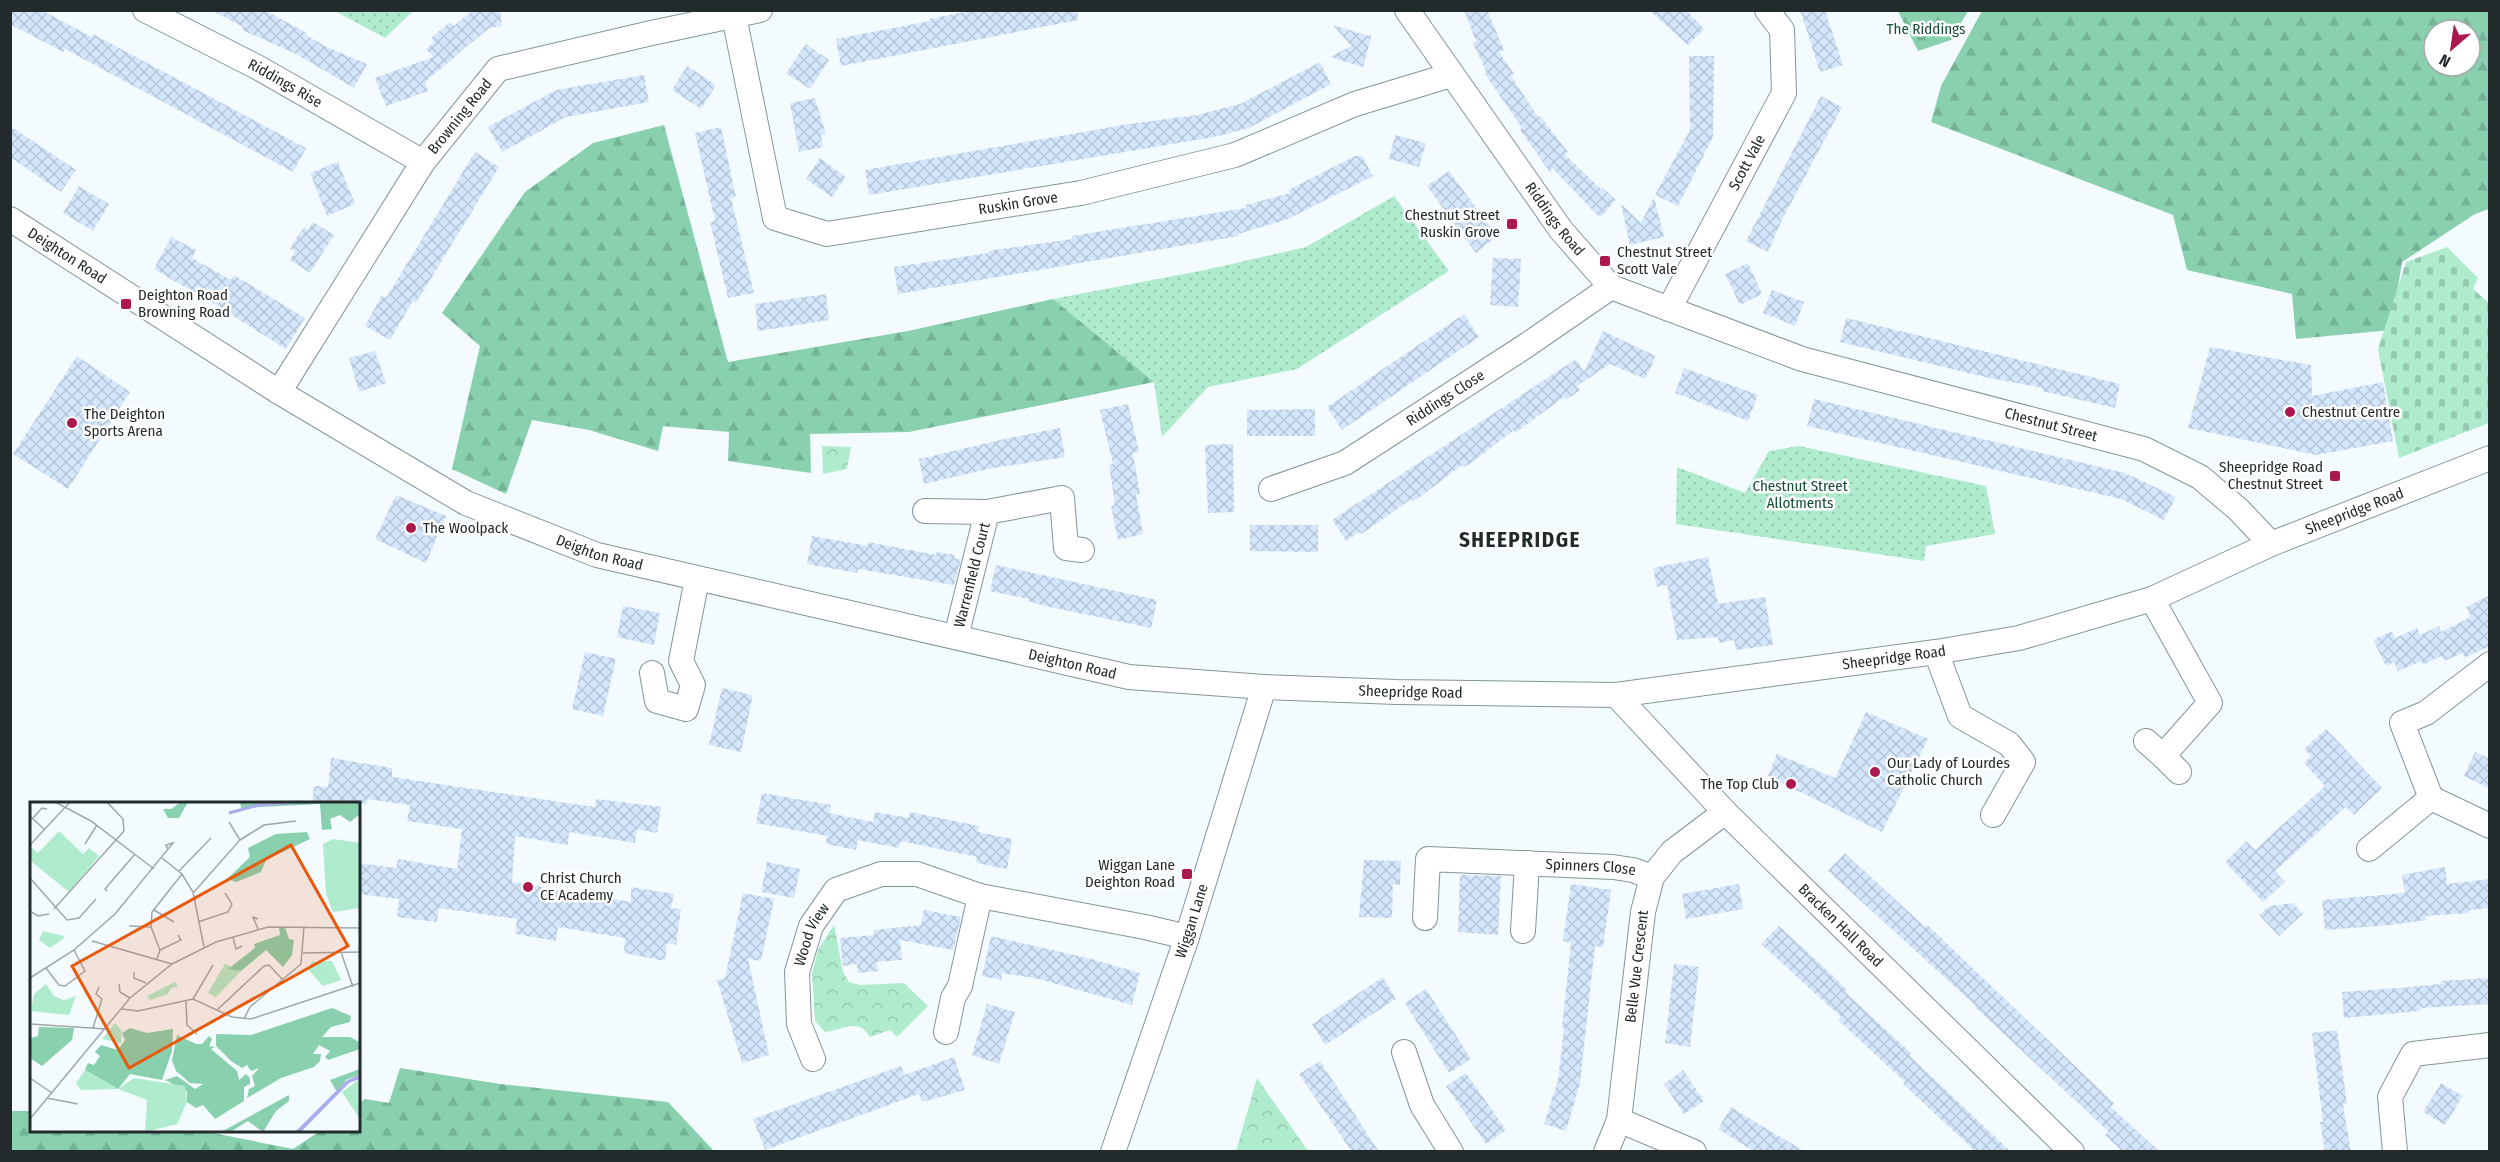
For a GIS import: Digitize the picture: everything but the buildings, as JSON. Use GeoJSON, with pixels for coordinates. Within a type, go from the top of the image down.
{"type":"FeatureCollection","features":[{"type":"Feature","properties":{"kind":"street","name":"Riddings Rise"},"geometry":{"type":"LineString","coordinates":[[145,10],[257,67],[423,162]]}},
{"type":"Feature","properties":{"kind":"street","name":"Browning Road"},"geometry":{"type":"LineString","coordinates":[[279,392],[423,162],[498,69],[760,10]]}},
{"type":"Feature","properties":{"kind":"street","name":"Riddings Road"},"geometry":{"type":"LineString","coordinates":[[1407,10],[1561,230],[1611,287],[1802,358]]}},
{"type":"Feature","properties":{"kind":"street","name":"Scott Vale"},"geometry":{"type":"LineString","coordinates":[[1669,309],[1784,93],[1782,30],[1767,10]]}},
{"type":"Feature","properties":{"kind":"street","name":"Ruskin Grove"},"geometry":{"type":"LineString","coordinates":[[734,16],[775,218],[827,234],[1081,193],[1235,155],[1355,104],[1451,75]]}},
{"type":"Feature","properties":{"kind":"street","name":"Deighton Road"},"geometry":{"type":"LineString","coordinates":[[10,219],[279,392],[466,503],[597,555],[1129,677],[1264,687]]}},
{"type":"Feature","properties":{"kind":"street","name":"Riddings Close"},"geometry":{"type":"LineString","coordinates":[[1271,489],[1345,463],[1527,345],[1611,287]]}},
{"type":"Feature","properties":{"kind":"street","name":"Chestnut Street"},"geometry":{"type":"LineString","coordinates":[[1802,358],[2144,448],[2200,477],[2239,510],[2271,544]]}},
{"type":"Feature","properties":{"kind":"street","name":"Sheepridge Road"},"geometry":{"type":"LineString","coordinates":[[1264,687],[1397,692],[1616,695],[1936,652],[2019,638],[2152,599],[2271,544],[2490,458]]}},
{"type":"Feature","properties":{"kind":"street","name":"Warrenfield Court"},"geometry":{"type":"LineString","coordinates":[[925,511],[987,512],[1072,497],[1066,548],[1082,550]]}},
{"type":"Feature","properties":{"kind":"street","name":"Warrenfield Court"},"geometry":{"type":"LineString","coordinates":[[956,637],[987,512]]}},
{"type":"Feature","properties":{"kind":"street"},"geometry":{"type":"LineString","coordinates":[[652,673],[657,701],[686,709],[693,685],[681,661],[698,579]]}},
{"type":"Feature","properties":{"kind":"street"},"geometry":{"type":"LineString","coordinates":[[2152,599],[2210,703],[2163,756]]}},
{"type":"Feature","properties":{"kind":"street"},"geometry":{"type":"LineString","coordinates":[[1936,652],[1960,716],[2010,744],[2023,762],[1993,815]]}},
{"type":"Feature","properties":{"kind":"street"},"geometry":{"type":"LineString","coordinates":[[2490,664],[2426,713],[2402,723],[2431,798],[2490,826]]}},
{"type":"Feature","properties":{"kind":"street","name":"Wiggan Lane"},"geometry":{"type":"LineString","coordinates":[[1113,1152],[1187,937],[1264,687]]}},
{"type":"Feature","properties":{"kind":"street","name":"Bracken Hall Road"},"geometry":{"type":"LineString","coordinates":[[1616,695],[1725,812],[2072,1152]]}},
{"type":"Feature","properties":{"kind":"street"},"geometry":{"type":"LineString","coordinates":[[2369,849],[2431,798]]}},
{"type":"Feature","properties":{"kind":"street","name":"Belle Vue Crescent"},"geometry":{"type":"LineString","coordinates":[[1606,1152],[1619,1120],[1643,912],[1652,877],[1672,852],[1725,812]]}},
{"type":"Feature","properties":{"kind":"street","name":"Spinners Close"},"geometry":{"type":"LineString","coordinates":[[1425,918],[1428,859],[1613,867],[1633,870],[1652,877]]}},
{"type":"Feature","properties":{"kind":"street","name":"Spinners Close"},"geometry":{"type":"LineString","coordinates":[[1523,931],[1527,863]]}},
{"type":"Feature","properties":{"kind":"street","name":"Wood View"},"geometry":{"type":"LineString","coordinates":[[813,1059],[799,1024],[797,972],[811,926],[836,890],[880,874],[917,874],[980,896],[1187,937]]}},
{"type":"Feature","properties":{"kind":"street"},"geometry":{"type":"LineString","coordinates":[[946,1032],[953,998],[960,986],[980,896]]}},
{"type":"Feature","properties":{"kind":"street"},"geometry":{"type":"LineString","coordinates":[[2396,1152],[2390,1097],[2413,1054],[2490,1045]]}},
{"type":"Feature","properties":{"kind":"street"},"geometry":{"type":"LineString","coordinates":[[1404,1052],[1422,1105],[1451,1152]]}},
{"type":"Feature","properties":{"kind":"street"},"geometry":{"type":"LineString","coordinates":[[1619,1120],[1694,1152]]}},
{"type":"Feature","properties":{"kind":"green space"},"geometry":{"type":"Polygon","coordinates":[[[335,11],[413,11],[385,38],[335,11]]]}},
{"type":"Feature","properties":{"kind":"green space","name":"The Riddings"},"geometry":{"type":"Polygon","coordinates":[[[1898,11],[1968,11],[1951,40],[1918,51],[1898,11]]]}},
{"type":"Feature","properties":{"kind":"green space"},"geometry":{"type":"Polygon","coordinates":[[[1982,11],[2489,11],[2489,209],[2475,214],[2402,262],[2391,330],[2296,339],[2292,294],[2187,270],[2173,215],[1931,122],[1941,86],[1982,11]]]}},
{"type":"Feature","properties":{"kind":"green space"},"geometry":{"type":"Polygon","coordinates":[[[664,125],[728,362],[908,331],[1053,299],[1154,382],[909,432],[810,434],[811,473],[728,461],[729,432],[663,426],[658,451],[589,430],[532,420],[506,494],[452,469],[480,346],[442,313],[525,192],[593,143],[664,125]]]}},
{"type":"Feature","properties":{"kind":"green space"},"geometry":{"type":"Polygon","coordinates":[[[1394,196],[1449,271],[1297,369],[1208,387],[1162,437],[1154,382],[1053,299],[1205,270],[1306,247],[1394,196]]]}},
{"type":"Feature","properties":{"kind":"green space"},"geometry":{"type":"Polygon","coordinates":[[[2447,247],[2478,278],[2473,289],[2489,303],[2489,423],[2399,458],[2378,349],[2406,262],[2447,247]]]}},
{"type":"Feature","properties":{"kind":"green space"},"geometry":{"type":"Polygon","coordinates":[[[822,446],[851,447],[847,469],[823,474],[822,446]]]}},
{"type":"Feature","properties":{"kind":"green space","name":"Chestnut Street Allotments"},"geometry":{"type":"Polygon","coordinates":[[[1799,446],[1986,486],[1995,534],[1926,546],[1924,561],[1676,524],[1677,467],[1745,493],[1769,451],[1799,446]]]}},
{"type":"Feature","properties":{"kind":"green space"},"geometry":{"type":"Polygon","coordinates":[[[834,925],[843,972],[849,982],[860,985],[904,983],[928,1006],[897,1037],[890,1030],[870,1037],[861,1028],[855,1026],[825,1032],[815,1021],[812,973],[818,950],[834,925]]]}},
{"type":"Feature","properties":{"kind":"green space"},"geometry":{"type":"Polygon","coordinates":[[[400,1068],[500,1084],[668,1102],[714,1151],[11,1151],[11,1111],[30,1111],[30,1132],[208,1132],[293,1149],[318,1132],[360,1132],[360,1102],[365,1099],[389,1103],[400,1068]]]}},
{"type":"Feature","properties":{"kind":"green space"},"geometry":{"type":"Polygon","coordinates":[[[1257,1078],[1308,1151],[1236,1151],[1257,1078]]]}},
{"type":"Feature","properties":{"kind":"place","name":"Chestnut Street Ruskin Grove"},"geometry":{"type":"Point","coordinates":[1512,224]}},
{"type":"Feature","properties":{"kind":"place","name":"Chestnut Street Scott Vale"},"geometry":{"type":"Point","coordinates":[1605,261]}},
{"type":"Feature","properties":{"kind":"place","name":"Deighton Road Browning Road"},"geometry":{"type":"Point","coordinates":[126,304]}},
{"type":"Feature","properties":{"kind":"place","name":"Chestnut Centre"},"geometry":{"type":"Point","coordinates":[2290,412]}},
{"type":"Feature","properties":{"kind":"place","name":"The Deighton Sports Arena"},"geometry":{"type":"Point","coordinates":[72,423]}},
{"type":"Feature","properties":{"kind":"place","name":"Sheepridge Road Chestnut Street"},"geometry":{"type":"Point","coordinates":[2335,476]}},
{"type":"Feature","properties":{"kind":"place","name":"The Woolpack"},"geometry":{"type":"Point","coordinates":[411,528]}},
{"type":"Feature","properties":{"kind":"place","name":"Our Lady of Lourdes Catholic Church"},"geometry":{"type":"Point","coordinates":[1875,772]}},
{"type":"Feature","properties":{"kind":"place","name":"The Top Club"},"geometry":{"type":"Point","coordinates":[1791,784]}},
{"type":"Feature","properties":{"kind":"place","name":"Wiggan Lane Deighton Road"},"geometry":{"type":"Point","coordinates":[1187,874]}},
{"type":"Feature","properties":{"kind":"place","name":"Christ Church CE Academy"},"geometry":{"type":"Point","coordinates":[528,887]}},
{"type":"Feature","properties":{"kind":"district","name":"SHEEPRIDGE"},"geometry":{"type":"Point","coordinates":[1520,540]}}]}
